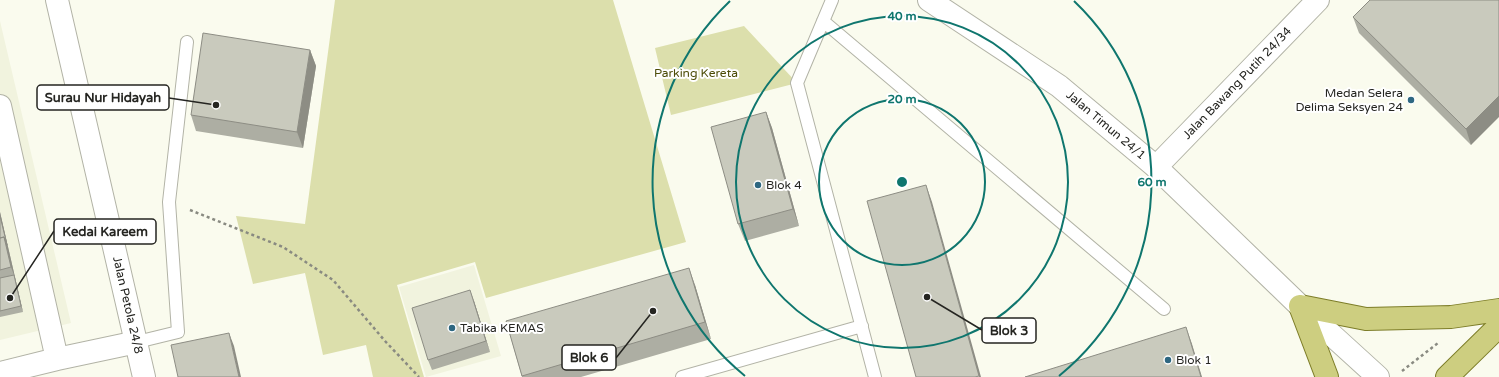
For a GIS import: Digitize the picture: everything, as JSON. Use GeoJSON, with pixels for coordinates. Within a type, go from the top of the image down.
{"type":"FeatureCollection","features":[{"type":"Feature","properties":{"kind":"main road"},"geometry":{"type":"LineString","coordinates":[[1300,306],[1366,319],[1451,317],[1499,310]]}},
{"type":"Feature","properties":{"kind":"main road"},"geometry":{"type":"LineString","coordinates":[[1300,306],[1327,377]]}},
{"type":"Feature","properties":{"kind":"main road"},"geometry":{"type":"LineString","coordinates":[[1448,377],[1499,326]]}},
{"type":"Feature","properties":{"kind":"street","name":"Jalan Petola 24/8"},"geometry":{"type":"LineString","coordinates":[[57,0],[144,377]]}},
{"type":"Feature","properties":{"kind":"street","name":"Jalan Timun 24/1"},"geometry":{"type":"LineString","coordinates":[[929,0],[1059,86],[1156,167],[1300,306],[1378,377]]}},
{"type":"Feature","properties":{"kind":"street","name":"Jalan Bawang Putih 24/34"},"geometry":{"type":"LineString","coordinates":[[1156,167],[1318,0]]}},
{"type":"Feature","properties":{"kind":"street"},"geometry":{"type":"LineString","coordinates":[[0,106],[57,359]]}},
{"type":"Feature","properties":{"kind":"street"},"geometry":{"type":"LineString","coordinates":[[0,373],[137,342]]}},
{"type":"Feature","properties":{"kind":"lane"},"geometry":{"type":"LineString","coordinates":[[832,0],[797,83],[876,377]]}},
{"type":"Feature","properties":{"kind":"lane"},"geometry":{"type":"LineString","coordinates":[[823,21],[1164,309]]}},
{"type":"Feature","properties":{"kind":"lane"},"geometry":{"type":"LineString","coordinates":[[137,342],[178,332],[169,202],[187,42]]}},
{"type":"Feature","properties":{"kind":"lane"},"geometry":{"type":"LineString","coordinates":[[682,377],[862,326]]}},
{"type":"Feature","properties":{"kind":"path"},"geometry":{"type":"LineString","coordinates":[[169,202],[283,247],[332,280],[385,341],[420,377]]}},
{"type":"Feature","properties":{"kind":"shaded area"},"geometry":{"type":"Polygon","coordinates":[[[0,21],[71,323],[0,340],[0,21]]]}},
{"type":"Feature","properties":{"kind":"shaded area","name":"Tabika KEMAS"},"geometry":{"type":"Polygon","coordinates":[[[474,265],[501,356],[426,377],[399,287],[474,265]]]}},
{"type":"Feature","properties":{"kind":"green space"},"geometry":{"type":"Polygon","coordinates":[[[335,0],[613,0],[686,242],[486,298],[475,262],[397,285],[424,377],[373,377],[366,345],[323,355],[305,273],[253,284],[236,216],[305,224],[335,0]]]}},
{"type":"Feature","properties":{"kind":"green space","name":"Parking Kereta"},"geometry":{"type":"Polygon","coordinates":[[[744,26],[797,83],[671,115],[655,48],[744,26]]]}},
{"type":"Feature","properties":{"kind":"building"},"geometry":{"type":"Polygon","coordinates":[[[1370,0],[1499,0],[1499,96],[1466,129],[1353,17],[1370,0]]]}},
{"type":"Feature","properties":{"kind":"building"},"geometry":{"type":"Polygon","coordinates":[[[203,33],[310,50],[297,132],[191,115],[203,33]]]}},
{"type":"Feature","properties":{"kind":"building","name":"Blok 4"},"geometry":{"type":"Polygon","coordinates":[[[766,112],[793,209],[738,224],[711,127],[766,112]]]}},
{"type":"Feature","properties":{"kind":"building"},"geometry":{"type":"Polygon","coordinates":[[[926,185],[979,376],[916,377],[867,201],[926,185]]]}},
{"type":"Feature","properties":{"kind":"building"},"geometry":{"type":"Polygon","coordinates":[[[0,216],[7,245],[4,237],[0,238],[0,216]]]}},
{"type":"Feature","properties":{"kind":"building"},"geometry":{"type":"Polygon","coordinates":[[[4,237],[11,267],[0,270],[0,238],[4,237]]]}},
{"type":"Feature","properties":{"kind":"building"},"geometry":{"type":"Polygon","coordinates":[[[689,268],[705,322],[522,376],[506,321],[689,268]]]}},
{"type":"Feature","properties":{"kind":"building"},"geometry":{"type":"Polygon","coordinates":[[[14,275],[21,306],[0,311],[0,278],[14,275]]]}},
{"type":"Feature","properties":{"kind":"building"},"geometry":{"type":"Polygon","coordinates":[[[470,290],[486,341],[428,360],[412,308],[470,290]]]}},
{"type":"Feature","properties":{"kind":"building"},"geometry":{"type":"Polygon","coordinates":[[[1186,327],[1201,377],[1025,377],[1186,327]]]}},
{"type":"Feature","properties":{"kind":"building"},"geometry":{"type":"Polygon","coordinates":[[[229,333],[239,377],[178,377],[171,345],[229,333]]]}},
{"type":"Feature","properties":{"kind":"place","name":"Medan Selera Delima Seksyen 24"},"geometry":{"type":"Point","coordinates":[1411,100]}},
{"type":"Feature","properties":{"kind":"place","name":"Surau Nur Hidayah"},"geometry":{"type":"Point","coordinates":[216,105]}},
{"type":"Feature","properties":{"kind":"place","name":"Blok 4"},"geometry":{"type":"Point","coordinates":[758,185]}},
{"type":"Feature","properties":{"kind":"place","name":"Blok 3"},"geometry":{"type":"Point","coordinates":[927,297]}},
{"type":"Feature","properties":{"kind":"place","name":"Kedai Kareem"},"geometry":{"type":"Point","coordinates":[10,298]}},
{"type":"Feature","properties":{"kind":"place","name":"Blok 6"},"geometry":{"type":"Point","coordinates":[653,311]}},
{"type":"Feature","properties":{"kind":"place","name":"Tabika KEMAS"},"geometry":{"type":"Point","coordinates":[452,328]}},
{"type":"Feature","properties":{"kind":"place","name":"Blok 1"},"geometry":{"type":"Point","coordinates":[1168,360]}}]}
